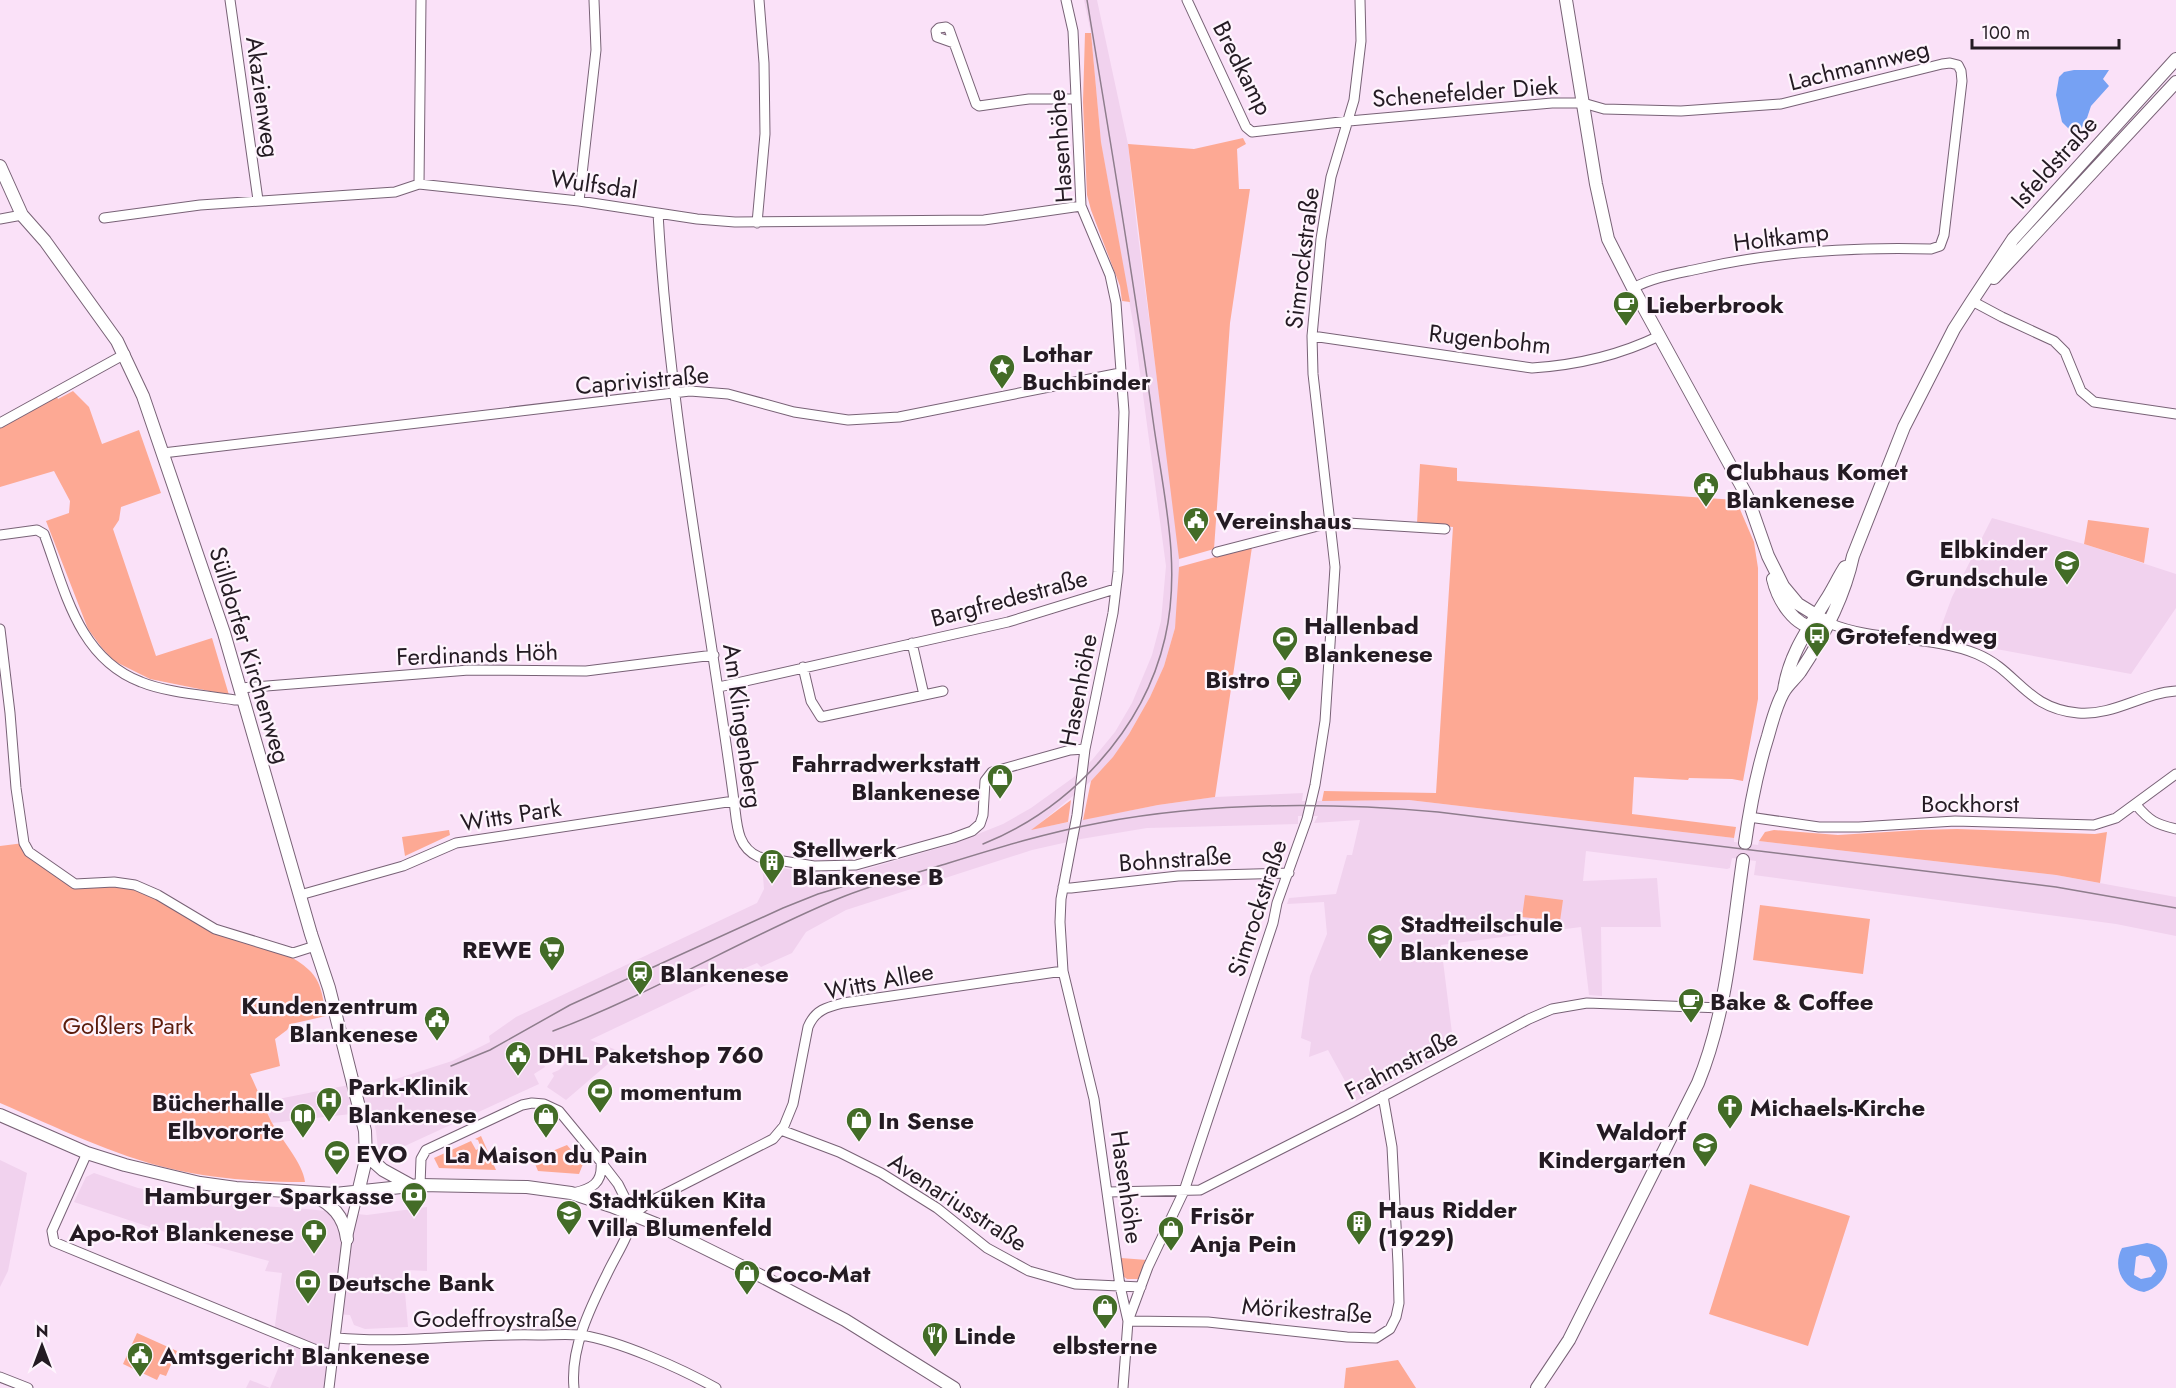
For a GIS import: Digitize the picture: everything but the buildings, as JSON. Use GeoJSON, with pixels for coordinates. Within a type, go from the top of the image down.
{"type":"FeatureCollection","features":[{"type":"Feature","properties":{"kind":"main road"},"geometry":{"type":"LineString","coordinates":[[1566,0],[1596,184],[1608,238],[1747,496],[1768,556],[1773,582],[1782,602],[1792,615],[1809,626],[1819,628],[1829,623],[1790,596],[1768,556]]}},
{"type":"Feature","properties":{"kind":"main road","name":"Isfeldstraße"},"geometry":{"type":"LineString","coordinates":[[1784,690],[1798,675],[1829,623],[1904,427],[1954,329],[2013,239],[2176,59]]}},
{"type":"Feature","properties":{"kind":"main road","name":"Isfeldstraße"},"geometry":{"type":"LineString","coordinates":[[1972,301],[2176,82]]}},
{"type":"Feature","properties":{"kind":"main road","name":"Sülldorfer Kirchenweg"},"geometry":{"type":"LineString","coordinates":[[0,166],[22,215],[101,317],[125,354],[143,396],[224,633],[329,988],[364,1131],[365,1168],[358,1192]]}},
{"type":"Feature","properties":{"kind":"main road","name":"Isfeldstraße"},"geometry":{"type":"LineString","coordinates":[[1784,690],[1790,664],[1809,626],[1853,556]]}},
{"type":"Feature","properties":{"kind":"main road"},"geometry":{"type":"LineString","coordinates":[[1745,843],[1761,758],[1784,690]]}},
{"type":"Feature","properties":{"kind":"main road"},"geometry":{"type":"LineString","coordinates":[[1537,1388],[1569,1340],[1698,1083],[1711,1052],[1722,1008],[1743,860]]}},
{"type":"Feature","properties":{"kind":"main road"},"geometry":{"type":"LineString","coordinates":[[0,1115],[87,1153],[125,1165],[200,1183],[308,1192],[358,1192],[416,1186],[527,1187],[571,1193],[633,1214],[759,1275],[845,1320],[954,1388]]}},
{"type":"Feature","properties":{"kind":"main road"},"geometry":{"type":"LineString","coordinates":[[366,1155],[383,1170],[416,1186]]}},
{"type":"Feature","properties":{"kind":"main road"},"geometry":{"type":"LineString","coordinates":[[308,1192],[336,1209],[344,1223],[347,1239]]}},
{"type":"Feature","properties":{"kind":"street","name":"Akazienweg"},"geometry":{"type":"LineString","coordinates":[[230,0],[258,200]]}},
{"type":"Feature","properties":{"kind":"street"},"geometry":{"type":"LineString","coordinates":[[419,184],[422,0]]}},
{"type":"Feature","properties":{"kind":"street"},"geometry":{"type":"LineString","coordinates":[[579,201],[596,50],[594,0]]}},
{"type":"Feature","properties":{"kind":"street"},"geometry":{"type":"LineString","coordinates":[[757,223],[765,134],[764,63],[759,0]]}},
{"type":"Feature","properties":{"kind":"street","name":"Hasenhöhe"},"geometry":{"type":"LineString","coordinates":[[1066,0],[1073,31],[1080,206],[1110,275],[1116,303],[1124,412],[1118,572],[1113,613],[1085,749],[1077,815],[1060,917],[1063,971],[1094,1099],[1120,1286],[1128,1321],[1124,1388]]}},
{"type":"Feature","properties":{"kind":"street","name":"Bredkamp"},"geometry":{"type":"LineString","coordinates":[[1187,0],[1250,131],[1258,133],[1349,121]]}},
{"type":"Feature","properties":{"kind":"street","name":"Simrockstraße"},"geometry":{"type":"LineString","coordinates":[[1128,1321],[1165,1228],[1184,1191],[1307,819],[1315,785],[1324,729],[1335,577],[1313,374],[1312,336],[1321,240],[1331,177],[1354,100],[1360,51],[1360,0]]}},
{"type":"Feature","properties":{"kind":"street"},"geometry":{"type":"LineString","coordinates":[[954,43],[976,104],[979,106],[1029,99],[1076,99]]}},
{"type":"Feature","properties":{"kind":"street","name":"Lachmannweg"},"geometry":{"type":"LineString","coordinates":[[1583,103],[1604,109],[1665,111],[1781,104],[1942,64],[1958,65],[1962,81],[1944,235],[1937,248]]}},
{"type":"Feature","properties":{"kind":"street","name":"Schenefelder Diek"},"geometry":{"type":"LineString","coordinates":[[1349,121],[1552,103],[1583,103]]}},
{"type":"Feature","properties":{"kind":"street","name":"Wulfsdal"},"geometry":{"type":"LineString","coordinates":[[105,218],[200,205],[394,192],[419,184],[579,201],[697,219],[757,223],[984,220],[1080,206]]}},
{"type":"Feature","properties":{"kind":"street","name":"Am Klingenberg"},"geometry":{"type":"LineString","coordinates":[[658,213],[660,263],[674,393],[741,841],[751,853],[759,857],[814,866],[863,864],[952,838],[976,828],[983,815],[985,781],[992,772],[1070,750],[1085,749]]}},
{"type":"Feature","properties":{"kind":"street"},"geometry":{"type":"LineString","coordinates":[[0,219],[22,215]]}},
{"type":"Feature","properties":{"kind":"street","name":"Holtkamp"},"geometry":{"type":"LineString","coordinates":[[1633,288],[1658,278],[1725,263],[1786,254],[1852,249],[1937,248]]}},
{"type":"Feature","properties":{"kind":"street"},"geometry":{"type":"LineString","coordinates":[[1972,301],[2054,340],[2065,352],[2081,391],[2094,402],[2175,415]]}},
{"type":"Feature","properties":{"kind":"street","name":"Rugenbohm"},"geometry":{"type":"LineString","coordinates":[[1312,336],[1532,368],[1565,366],[1599,359],[1628,351],[1659,336]]}},
{"type":"Feature","properties":{"kind":"street"},"geometry":{"type":"LineString","coordinates":[[0,423],[125,354]]}},
{"type":"Feature","properties":{"kind":"street","name":"Caprivistraße"},"geometry":{"type":"LineString","coordinates":[[162,453],[707,391],[728,394],[794,412],[848,420],[899,417],[1120,373]]}},
{"type":"Feature","properties":{"kind":"street"},"geometry":{"type":"LineString","coordinates":[[1217,552],[1331,524],[1445,529]]}},
{"type":"Feature","properties":{"kind":"street"},"geometry":{"type":"LineString","coordinates":[[0,535],[37,530],[44,534],[79,627],[97,652],[111,666],[141,682],[155,686],[235,700],[242,694]]}},
{"type":"Feature","properties":{"kind":"street","name":"Bargfredestraße"},"geometry":{"type":"LineString","coordinates":[[719,687],[1014,621],[1115,590]]}},
{"type":"Feature","properties":{"kind":"street"},"geometry":{"type":"LineString","coordinates":[[1829,623],[1977,654],[2000,668],[2032,698],[2073,712],[2094,713],[2112,710],[2160,693],[2176,691]]}},
{"type":"Feature","properties":{"kind":"street"},"geometry":{"type":"LineString","coordinates":[[0,629],[16,788],[24,843],[29,852],[75,884],[114,882],[135,885],[158,895],[216,929],[293,953],[315,946]]}},
{"type":"Feature","properties":{"kind":"street","name":"Bargfredestraße"},"geometry":{"type":"LineString","coordinates":[[912,643],[924,695]]}},
{"type":"Feature","properties":{"kind":"street","name":"Ferdinands Höh"},"geometry":{"type":"LineString","coordinates":[[242,694],[469,670],[586,671],[714,655]]}},
{"type":"Feature","properties":{"kind":"street"},"geometry":{"type":"LineString","coordinates":[[803,667],[811,701],[821,717],[943,691]]}},
{"type":"Feature","properties":{"kind":"street","name":"Bockhorst"},"geometry":{"type":"LineString","coordinates":[[1749,817],[1819,827],[1955,821],[2094,825],[2110,821],[2136,805],[2176,774]]}},
{"type":"Feature","properties":{"kind":"street","name":"Witts Park"},"geometry":{"type":"LineString","coordinates":[[300,895],[403,866],[456,843],[734,801]]}},
{"type":"Feature","properties":{"kind":"street"},"geometry":{"type":"LineString","coordinates":[[2136,805],[2149,820],[2176,829]]}},
{"type":"Feature","properties":{"kind":"street","name":"Bohnstraße"},"geometry":{"type":"LineString","coordinates":[[1064,886],[1071,888],[1188,875],[1289,873]]}},
{"type":"Feature","properties":{"kind":"street","name":"Witts Allee"},"geometry":{"type":"LineString","coordinates":[[633,1214],[653,1200],[765,1145],[781,1130],[793,1104],[808,1027],[812,1018],[820,1010],[843,1003],[1063,971]]}},
{"type":"Feature","properties":{"kind":"street","name":"Frahmstraße"},"geometry":{"type":"LineString","coordinates":[[1108,1192],[1200,1190],[1529,1019],[1562,1006],[1600,1003],[1722,1008]]}},
{"type":"Feature","properties":{"kind":"street","name":"Mörikestraße"},"geometry":{"type":"LineString","coordinates":[[1128,1321],[1208,1322],[1366,1338],[1376,1338],[1390,1329],[1399,1303],[1392,1147],[1383,1096]]}},
{"type":"Feature","properties":{"kind":"street"},"geometry":{"type":"LineString","coordinates":[[416,1186],[421,1159],[426,1150],[527,1104],[538,1103],[555,1108],[601,1162],[618,1184],[633,1214],[627,1238],[608,1273],[580,1335],[572,1372],[574,1388]]}},
{"type":"Feature","properties":{"kind":"street","name":"Avenariusstraße"},"geometry":{"type":"LineString","coordinates":[[781,1130],[844,1155],[881,1173],[937,1208],[987,1248],[1029,1271],[1075,1284],[1120,1286]]}},
{"type":"Feature","properties":{"kind":"street"},"geometry":{"type":"LineString","coordinates":[[87,1153],[52,1231],[54,1242],[334,1356]]}},
{"type":"Feature","properties":{"kind":"street"},"geometry":{"type":"LineString","coordinates":[[571,1193],[596,1185],[601,1175],[601,1162]]}},
{"type":"Feature","properties":{"kind":"street"},"geometry":{"type":"LineString","coordinates":[[329,1388],[337,1338],[347,1239],[358,1192]]}},
{"type":"Feature","properties":{"kind":"street"},"geometry":{"type":"LineString","coordinates":[[1120,1286],[1141,1287]]}},
{"type":"Feature","properties":{"kind":"street","name":"Godeffroystraße"},"geometry":{"type":"LineString","coordinates":[[337,1338],[361,1340],[501,1334],[580,1335],[618,1345],[671,1366],[716,1388]]}},
{"type":"Feature","properties":{"kind":"street"},"geometry":{"type":"LineString","coordinates":[[0,1377],[28,1388]]}},
{"type":"Feature","properties":{"kind":"shaded area"},"geometry":{"type":"Polygon","coordinates":[[[1084,0],[1097,0],[1128,144],[1176,522],[1179,593],[1175,628],[1164,666],[1129,734],[1114,757],[1091,781],[1033,829],[1158,805],[1215,797],[1303,793],[1302,801],[1409,800],[1734,838],[1734,842],[1758,845],[1759,841],[2056,875],[2176,897],[2176,936],[2116,924],[1754,875],[1756,861],[1732,858],[1730,868],[1727,869],[1586,851],[1583,881],[1657,878],[1661,927],[1601,927],[1602,996],[1589,995],[1581,927],[1441,945],[1454,1049],[1356,1101],[1328,1050],[1309,1057],[1311,1042],[1301,1038],[1310,976],[1327,934],[1324,902],[1287,904],[1289,898],[1336,894],[1347,855],[1352,855],[1360,820],[1314,823],[1318,816],[1298,816],[1298,824],[1147,828],[1032,850],[846,910],[806,932],[792,953],[761,967],[757,963],[590,1040],[622,1052],[566,1100],[547,1087],[554,1076],[552,1073],[559,1070],[576,1053],[571,1047],[543,1063],[545,1067],[534,1074],[539,1084],[381,1157],[371,1109],[351,1114],[272,1123],[263,1102],[369,1081],[371,1085],[452,1061],[490,1042],[489,1036],[516,1017],[757,903],[764,889],[762,864],[819,875],[838,875],[953,844],[1003,824],[1031,808],[1074,777],[1092,760],[1115,732],[1132,703],[1152,655],[1161,621],[1166,566],[1134,328],[1101,143],[1091,33],[1084,0]]]}},
{"type":"Feature","properties":{"kind":"shaded area","name":"Elbkinder Grundschule"},"geometry":{"type":"Polygon","coordinates":[[[1992,518],[2084,544],[2176,574],[2176,608],[2131,674],[1937,638],[1952,597],[1992,518]]]}},
{"type":"Feature","properties":{"kind":"shaded area"},"geometry":{"type":"Polygon","coordinates":[[[0,1160],[27,1173],[8,1271],[0,1287],[0,1160]]]}},
{"type":"Feature","properties":{"kind":"shaded area"},"geometry":{"type":"Polygon","coordinates":[[[94,1173],[138,1188],[237,1205],[367,1215],[427,1207],[427,1271],[406,1270],[404,1281],[408,1327],[365,1329],[354,1325],[350,1315],[335,1314],[324,1388],[270,1388],[290,1340],[274,1333],[282,1273],[265,1271],[269,1261],[180,1237],[74,1202],[86,1177],[94,1173]]]}},
{"type":"Feature","properties":{"kind":"shaded area"},"geometry":{"type":"Polygon","coordinates":[[[250,1380],[270,1388],[246,1388],[250,1380]]]}},
{"type":"Feature","properties":{"kind":"green space"},"geometry":{"type":"Polygon","coordinates":[[[1085,33],[1091,33],[1101,142],[1130,302],[1122,301],[1120,286],[1087,195],[1083,102],[1085,33]]]}},
{"type":"Feature","properties":{"kind":"green space"},"geometry":{"type":"Polygon","coordinates":[[[1243,138],[1246,144],[1237,149],[1239,189],[1250,189],[1230,323],[1214,549],[1179,559],[1128,144],[1194,149],[1243,138]]]}},
{"type":"Feature","properties":{"kind":"green space"},"geometry":{"type":"Polygon","coordinates":[[[73,391],[89,407],[102,444],[139,430],[161,493],[121,507],[119,520],[113,529],[156,656],[212,638],[229,695],[150,679],[114,661],[88,629],[46,521],[69,513],[70,501],[54,471],[0,487],[0,428],[57,397],[58,399],[73,391]]]}},
{"type":"Feature","properties":{"kind":"green space"},"geometry":{"type":"Polygon","coordinates":[[[1420,464],[1457,468],[1457,481],[1736,500],[1754,542],[1758,568],[1758,699],[1743,781],[1634,777],[1632,814],[1736,827],[1734,838],[1409,800],[1322,801],[1324,791],[1436,793],[1453,527],[1417,524],[1420,464]]]}},
{"type":"Feature","properties":{"kind":"green space"},"geometry":{"type":"Polygon","coordinates":[[[2088,520],[2149,528],[2144,563],[2084,544],[2088,520]]]}},
{"type":"Feature","properties":{"kind":"green space"},"geometry":{"type":"Polygon","coordinates":[[[1252,547],[1215,797],[1158,805],[1083,820],[1091,781],[1113,757],[1129,734],[1164,666],[1175,628],[1179,567],[1252,547]]]}},
{"type":"Feature","properties":{"kind":"green space"},"geometry":{"type":"Polygon","coordinates":[[[1071,800],[1068,822],[1031,830],[1071,800]]]}},
{"type":"Feature","properties":{"kind":"green space"},"geometry":{"type":"Polygon","coordinates":[[[1957,829],[2095,834],[2107,832],[2100,883],[2056,875],[1759,841],[1765,832],[1774,830],[1838,835],[1957,829]]]}},
{"type":"Feature","properties":{"kind":"green space"},"geometry":{"type":"Polygon","coordinates":[[[449,830],[450,835],[405,856],[402,837],[449,830]]]}},
{"type":"Feature","properties":{"kind":"green space","name":"Goßlers Park"},"geometry":{"type":"Polygon","coordinates":[[[24,843],[74,883],[95,888],[125,887],[143,892],[208,929],[275,950],[299,962],[309,970],[317,980],[326,1016],[291,1024],[275,1039],[280,1066],[250,1074],[271,1121],[296,1159],[305,1182],[238,1179],[172,1169],[106,1148],[0,1103],[0,846],[24,843]]]}},
{"type":"Feature","properties":{"kind":"green space"},"geometry":{"type":"Polygon","coordinates":[[[1525,895],[1563,900],[1560,921],[1522,917],[1525,895]]]}},
{"type":"Feature","properties":{"kind":"green space"},"geometry":{"type":"Polygon","coordinates":[[[1760,905],[1870,919],[1863,974],[1753,960],[1760,905]]]}},
{"type":"Feature","properties":{"kind":"green space"},"geometry":{"type":"Polygon","coordinates":[[[481,1136],[496,1170],[439,1168],[434,1158],[471,1141],[476,1150],[481,1148],[478,1140],[475,1139],[481,1136]]]}},
{"type":"Feature","properties":{"kind":"green space"},"geometry":{"type":"Polygon","coordinates":[[[567,1145],[583,1164],[579,1174],[538,1171],[533,1159],[567,1145]]]}},
{"type":"Feature","properties":{"kind":"green space"},"geometry":{"type":"Polygon","coordinates":[[[1750,1184],[1850,1216],[1808,1346],[1709,1314],[1750,1184]]]}},
{"type":"Feature","properties":{"kind":"green space"},"geometry":{"type":"Polygon","coordinates":[[[1121,1258],[1147,1260],[1139,1279],[1127,1279],[1123,1276],[1121,1258]]]}},
{"type":"Feature","properties":{"kind":"green space"},"geometry":{"type":"Polygon","coordinates":[[[137,1333],[177,1351],[166,1376],[160,1374],[157,1380],[123,1364],[137,1333]]]}},
{"type":"Feature","properties":{"kind":"green space"},"geometry":{"type":"Polygon","coordinates":[[[1398,1360],[1416,1388],[1344,1388],[1346,1368],[1398,1360]]]}},
{"type":"Feature","properties":{"kind":"water"},"geometry":{"type":"Polygon","coordinates":[[[2109,70],[2103,79],[2109,86],[2091,106],[2086,121],[2076,136],[2062,122],[2056,95],[2059,77],[2064,72],[2109,70]]]}},
{"type":"Feature","properties":{"kind":"water"},"geometry":{"type":"Polygon","coordinates":[[[2147,1243],[2163,1251],[2167,1266],[2161,1281],[2154,1288],[2144,1292],[2130,1287],[2125,1282],[2118,1262],[2122,1248],[2147,1243]],[[2140,1255],[2136,1257],[2134,1275],[2141,1279],[2151,1277],[2156,1271],[2149,1257],[2140,1255]]]}},
{"type":"Feature","properties":{"kind":"tram line"},"geometry":{"type":"LineString","coordinates":[[983,844],[1015,829],[1045,810],[1073,788],[1099,762],[1121,734],[1140,704],[1155,672],[1170,611],[1172,583],[1166,502],[1087,0]]}},
{"type":"Feature","properties":{"kind":"tram line"},"geometry":{"type":"LineString","coordinates":[[553,1031],[626,1000],[768,930],[865,888],[1039,836],[1099,823],[1183,811],[1311,806],[1438,812],[2056,887],[2176,908]]}},
{"type":"Feature","properties":{"kind":"tram line"},"geometry":{"type":"LineString","coordinates":[[451,1066],[490,1050],[570,1005],[783,908],[818,894],[871,878]]}},
{"type":"Feature","properties":{"kind":"place","name":"Lieberbrook"},"geometry":{"type":"Point","coordinates":[1626,327]}},
{"type":"Feature","properties":{"kind":"place","name":"Lothar Buchbinder"},"geometry":{"type":"Point","coordinates":[1002,390]}},
{"type":"Feature","properties":{"kind":"place","name":"Clubhaus Komet Blankenese"},"geometry":{"type":"Point","coordinates":[1706,508]}},
{"type":"Feature","properties":{"kind":"place","name":"Vereinshaus"},"geometry":{"type":"Point","coordinates":[1196,543]}},
{"type":"Feature","properties":{"kind":"place","name":"Elbkinder Grundschule"},"geometry":{"type":"Point","coordinates":[2067,586]}},
{"type":"Feature","properties":{"kind":"place","name":"Grotefendweg"},"geometry":{"type":"Point","coordinates":[1817,658]}},
{"type":"Feature","properties":{"kind":"place","name":"Hallenbad Blankenese"},"geometry":{"type":"Point","coordinates":[1285,662]}},
{"type":"Feature","properties":{"kind":"place","name":"Bistro"},"geometry":{"type":"Point","coordinates":[1289,702]}},
{"type":"Feature","properties":{"kind":"place","name":"Fahrradwerkstatt Blankenese"},"geometry":{"type":"Point","coordinates":[1000,800]}},
{"type":"Feature","properties":{"kind":"place","name":"Stellwerk Blankenese B"},"geometry":{"type":"Point","coordinates":[772,885]}},
{"type":"Feature","properties":{"kind":"place","name":"Stadtteilschule Blankenese"},"geometry":{"type":"Point","coordinates":[1380,960]}},
{"type":"Feature","properties":{"kind":"place","name":"REWE"},"geometry":{"type":"Point","coordinates":[552,972]}},
{"type":"Feature","properties":{"kind":"place","name":"Blankenese"},"geometry":{"type":"Point","coordinates":[640,996]}},
{"type":"Feature","properties":{"kind":"place","name":"Bake & Coffee"},"geometry":{"type":"Point","coordinates":[1691,1024]}},
{"type":"Feature","properties":{"kind":"place","name":"Kundenzentrum Blankenese"},"geometry":{"type":"Point","coordinates":[437,1042]}},
{"type":"Feature","properties":{"kind":"place","name":"DHL Paketshop 760"},"geometry":{"type":"Point","coordinates":[518,1077]}},
{"type":"Feature","properties":{"kind":"place","name":"momentum"},"geometry":{"type":"Point","coordinates":[600,1114]}},
{"type":"Feature","properties":{"kind":"place","name":"Park-Klinik Blankenese"},"geometry":{"type":"Point","coordinates":[329,1123]}},
{"type":"Feature","properties":{"kind":"place","name":"Michaels-Kirche"},"geometry":{"type":"Point","coordinates":[1730,1130]}},
{"type":"Feature","properties":{"kind":"place","name":"Bücherhalle Elbvororte"},"geometry":{"type":"Point","coordinates":[303,1139]}},
{"type":"Feature","properties":{"kind":"place","name":"La Maison du Pain"},"geometry":{"type":"Point","coordinates":[546,1139]}},
{"type":"Feature","properties":{"kind":"place","name":"In Sense"},"geometry":{"type":"Point","coordinates":[859,1143]}},
{"type":"Feature","properties":{"kind":"place","name":"Waldorf Kindergarten"},"geometry":{"type":"Point","coordinates":[1705,1168]}},
{"type":"Feature","properties":{"kind":"place","name":"EVO"},"geometry":{"type":"Point","coordinates":[337,1176]}},
{"type":"Feature","properties":{"kind":"place","name":"Hamburger Sparkasse"},"geometry":{"type":"Point","coordinates":[414,1218]}},
{"type":"Feature","properties":{"kind":"place","name":"Stadtküken Kita Villa Blumenfeld"},"geometry":{"type":"Point","coordinates":[569,1236]}},
{"type":"Feature","properties":{"kind":"place","name":"Haus Ridder (1929)"},"geometry":{"type":"Point","coordinates":[1359,1246]}},
{"type":"Feature","properties":{"kind":"place","name":"Frisör Anja Pein"},"geometry":{"type":"Point","coordinates":[1171,1252]}},
{"type":"Feature","properties":{"kind":"place","name":"Apo-Rot Blankenese"},"geometry":{"type":"Point","coordinates":[314,1255]}},
{"type":"Feature","properties":{"kind":"place","name":"Coco-Mat"},"geometry":{"type":"Point","coordinates":[747,1296]}},
{"type":"Feature","properties":{"kind":"place","name":"Deutsche Bank"},"geometry":{"type":"Point","coordinates":[308,1305]}},
{"type":"Feature","properties":{"kind":"place","name":"elbsterne"},"geometry":{"type":"Point","coordinates":[1105,1330]}},
{"type":"Feature","properties":{"kind":"place","name":"Linde"},"geometry":{"type":"Point","coordinates":[935,1358]}},
{"type":"Feature","properties":{"kind":"place","name":"Amtsgericht Blankenese"},"geometry":{"type":"Point","coordinates":[140,1378]}}]}
